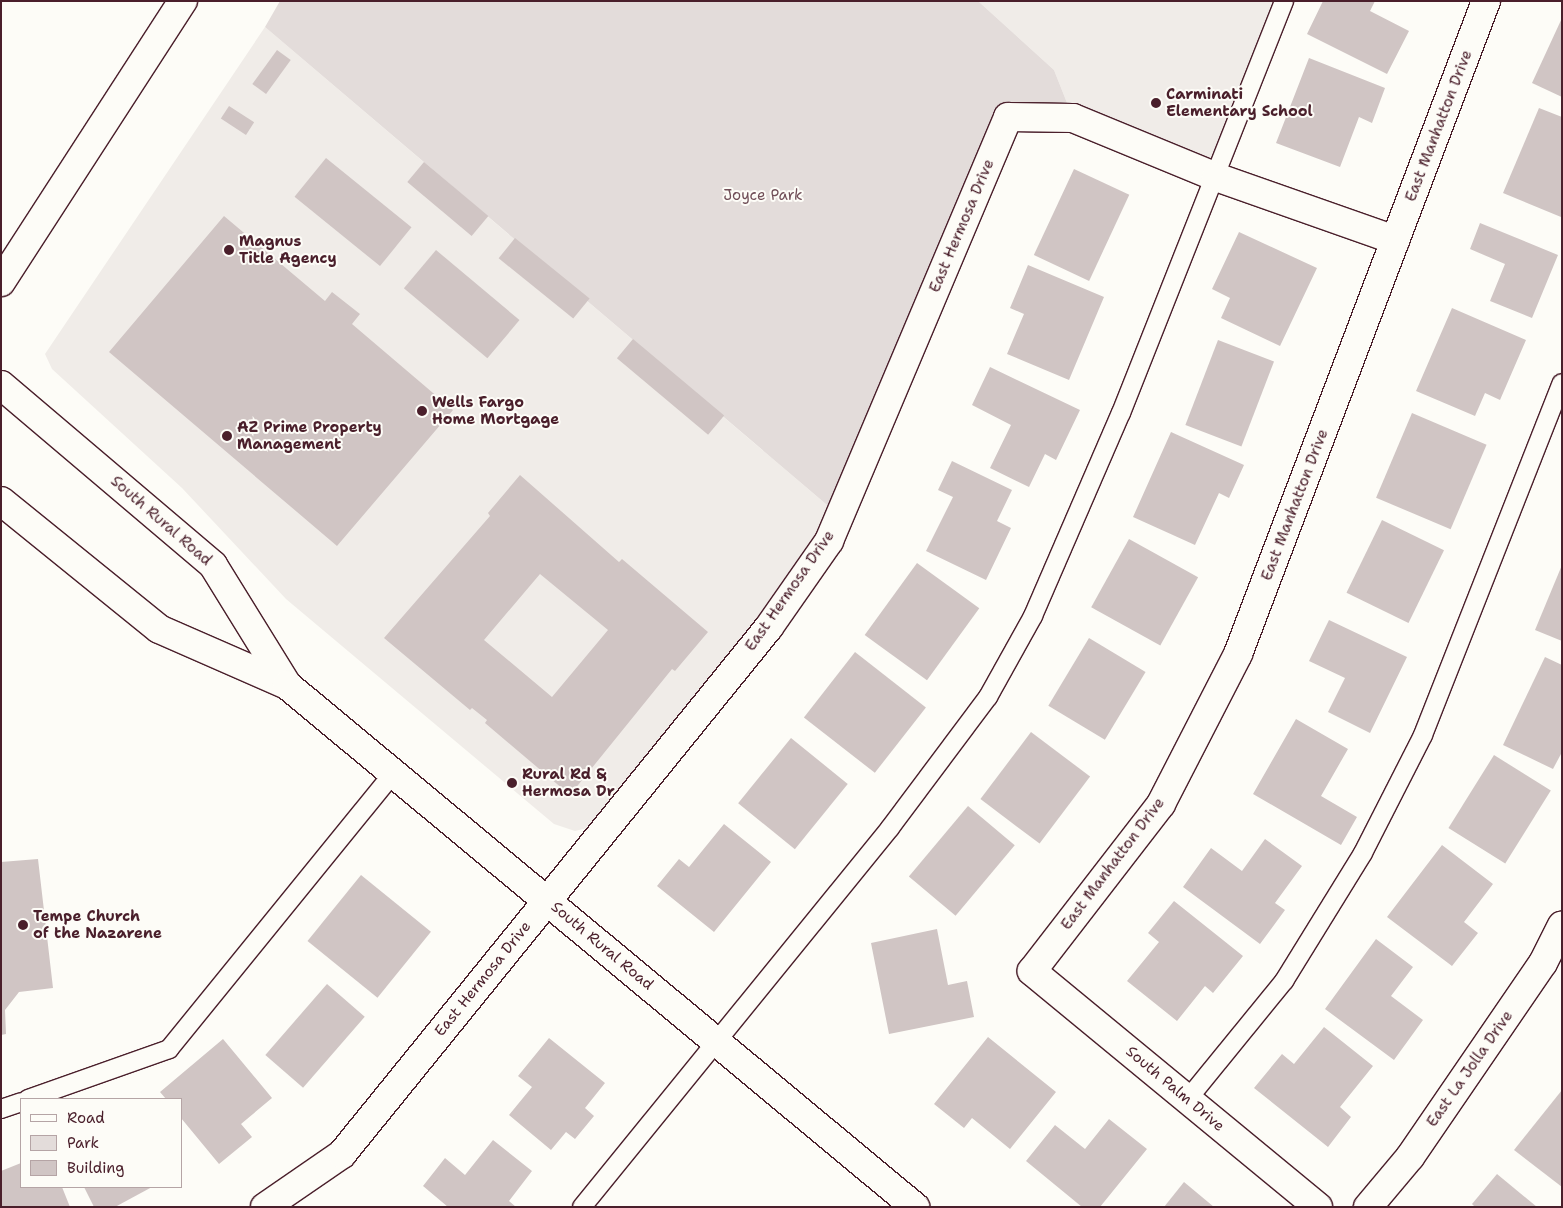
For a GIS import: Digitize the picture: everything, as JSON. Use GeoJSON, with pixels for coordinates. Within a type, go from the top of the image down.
{"type":"FeatureCollection","features":[{"type":"Feature","properties":{"kind":"main road"},"geometry":{"type":"LineString","coordinates":[[1,282],[183,1]]}},
{"type":"Feature","properties":{"kind":"main road","name":"East Manhatton Drive"},"geometry":{"type":"LineString","coordinates":[[1032,970],[1161,804],[1238,654],[1486,1]]}},
{"type":"Feature","properties":{"kind":"main road","name":"East Hermosa Drive"},"geometry":{"type":"LineString","coordinates":[[265,1207],[342,1154],[769,627],[829,541],[1008,117],[1073,118],[1216,177],[1395,240]]}},
{"type":"Feature","properties":{"kind":"main road","name":"South Rural Road"},"geometry":{"type":"LineString","coordinates":[[1,385],[213,565],[287,685]]}},
{"type":"Feature","properties":{"kind":"main road","name":"South Rural Road"},"geometry":{"type":"LineString","coordinates":[[1,501],[160,630],[287,685],[916,1207]]}},
{"type":"Feature","properties":{"kind":"main road","name":"East La Jolla Drive"},"geometry":{"type":"LineString","coordinates":[[1368,1207],[1410,1156],[1538,971],[1562,925]]}},
{"type":"Feature","properties":{"kind":"main road","name":"South Palm Drive"},"geometry":{"type":"LineString","coordinates":[[1032,970],[1318,1207]]}},
{"type":"Feature","properties":{"kind":"lane"},"geometry":{"type":"LineString","coordinates":[[582,1207],[890,828],[988,697],[1033,616],[1121,413],[1216,177],[1284,1]]}},
{"type":"Feature","properties":{"kind":"lane"},"geometry":{"type":"LineString","coordinates":[[1187,1100],[1284,981],[1363,853],[1423,735],[1562,383]]}},
{"type":"Feature","properties":{"kind":"lane"},"geometry":{"type":"LineString","coordinates":[[31,1098],[170,1049],[394,772]]}},
{"type":"Feature","properties":{"kind":"lane"},"geometry":{"type":"LineString","coordinates":[[1,1109],[20,1102]]}},
{"type":"Feature","properties":{"kind":"shaded area","name":"Carminati Elementary School"},"geometry":{"type":"Polygon","coordinates":[[[978,1],[1284,1],[1216,177],[1073,118],[1054,70],[978,1]]]}},
{"type":"Feature","properties":{"kind":"shaded area"},"geometry":{"type":"Polygon","coordinates":[[[265,27],[834,511],[815,547],[729,660],[587,828],[575,831],[554,824],[286,599],[182,488],[52,369],[45,354],[265,27]]]}},
{"type":"Feature","properties":{"kind":"green space","name":"Joyce Park"},"geometry":{"type":"Polygon","coordinates":[[[280,1],[978,1],[1054,70],[1073,118],[1007,117],[840,516],[265,27],[280,1]]]}},
{"type":"Feature","properties":{"kind":"building"},"geometry":{"type":"Polygon","coordinates":[[[1323,1],[1375,1],[1370,11],[1409,31],[1387,74],[1307,34],[1323,1]]]}},
{"type":"Feature","properties":{"kind":"building"},"geometry":{"type":"Polygon","coordinates":[[[1562,18],[1562,97],[1532,83],[1562,18]]]}},
{"type":"Feature","properties":{"kind":"building"},"geometry":{"type":"Polygon","coordinates":[[[277,50],[291,60],[266,94],[252,84],[277,50]]]}},
{"type":"Feature","properties":{"kind":"building"},"geometry":{"type":"Polygon","coordinates":[[[1309,58],[1385,88],[1372,123],[1359,117],[1340,167],[1276,143],[1309,58]]]}},
{"type":"Feature","properties":{"kind":"building"},"geometry":{"type":"Polygon","coordinates":[[[229,106],[254,122],[246,135],[221,119],[229,106]]]}},
{"type":"Feature","properties":{"kind":"building"},"geometry":{"type":"Polygon","coordinates":[[[1539,108],[1562,117],[1561,217],[1503,193],[1539,108]]]}},
{"type":"Feature","properties":{"kind":"building"},"geometry":{"type":"Polygon","coordinates":[[[326,158],[411,227],[380,266],[295,197],[326,158]]]}},
{"type":"Feature","properties":{"kind":"building"},"geometry":{"type":"Polygon","coordinates":[[[424,162],[488,216],[472,236],[407,182],[424,162]]]}},
{"type":"Feature","properties":{"kind":"building"},"geometry":{"type":"Polygon","coordinates":[[[1074,169],[1129,195],[1089,281],[1034,255],[1074,169]]]}},
{"type":"Feature","properties":{"kind":"building"},"geometry":{"type":"Polygon","coordinates":[[[224,216],[325,301],[332,292],[360,314],[352,324],[453,410],[337,546],[109,352],[224,216]]]}},
{"type":"Feature","properties":{"kind":"building"},"geometry":{"type":"Polygon","coordinates":[[[1480,223],[1558,255],[1532,318],[1490,301],[1505,264],[1470,249],[1480,223]]]}},
{"type":"Feature","properties":{"kind":"building"},"geometry":{"type":"Polygon","coordinates":[[[1239,232],[1317,268],[1280,346],[1221,318],[1230,298],[1212,289],[1239,232]]]}},
{"type":"Feature","properties":{"kind":"building"},"geometry":{"type":"Polygon","coordinates":[[[515,238],[590,298],[573,319],[499,258],[515,238]]]}},
{"type":"Feature","properties":{"kind":"building"},"geometry":{"type":"Polygon","coordinates":[[[436,250],[519,320],[487,358],[404,288],[436,250]]]}},
{"type":"Feature","properties":{"kind":"building"},"geometry":{"type":"Polygon","coordinates":[[[1028,265],[1104,297],[1069,380],[1007,354],[1024,314],[1010,308],[1028,265]]]}},
{"type":"Feature","properties":{"kind":"building"},"geometry":{"type":"Polygon","coordinates":[[[1452,308],[1526,340],[1500,400],[1485,393],[1475,416],[1416,391],[1452,308]]]}},
{"type":"Feature","properties":{"kind":"building"},"geometry":{"type":"Polygon","coordinates":[[[633,339],[724,415],[708,435],[617,358],[633,339]]]}},
{"type":"Feature","properties":{"kind":"building"},"geometry":{"type":"Polygon","coordinates":[[[1218,340],[1274,362],[1241,446],[1185,425],[1218,340]]]}},
{"type":"Feature","properties":{"kind":"building"},"geometry":{"type":"Polygon","coordinates":[[[990,367],[1080,410],[1056,460],[1045,454],[1029,487],[990,468],[1011,425],[972,405],[990,367]]]}},
{"type":"Feature","properties":{"kind":"building"},"geometry":{"type":"Polygon","coordinates":[[[1412,413],[1487,445],[1451,529],[1376,498],[1412,413]]]}},
{"type":"Feature","properties":{"kind":"building"},"geometry":{"type":"Polygon","coordinates":[[[1171,432],[1244,465],[1229,498],[1219,493],[1195,545],[1133,517],[1171,432]]]}},
{"type":"Feature","properties":{"kind":"building"},"geometry":{"type":"Polygon","coordinates":[[[952,461],[1012,490],[997,521],[1011,528],[986,580],[926,551],[953,497],[938,490],[952,461]]]}},
{"type":"Feature","properties":{"kind":"building"},"geometry":{"type":"Polygon","coordinates":[[[520,475],[619,562],[622,559],[708,632],[675,671],[672,669],[570,795],[485,723],[487,720],[472,708],[470,710],[384,638],[490,516],[488,513],[520,475]],[[540,574],[484,640],[552,697],[608,630],[540,574]]]}},
{"type":"Feature","properties":{"kind":"building"},"geometry":{"type":"Polygon","coordinates":[[[1382,520],[1444,550],[1409,623],[1346,593],[1382,520]]]}},
{"type":"Feature","properties":{"kind":"building"},"geometry":{"type":"Polygon","coordinates":[[[1129,539],[1198,577],[1160,646],[1091,607],[1129,539]]]}},
{"type":"Feature","properties":{"kind":"building"},"geometry":{"type":"Polygon","coordinates":[[[917,563],[979,608],[927,680],[865,635],[917,563]]]}},
{"type":"Feature","properties":{"kind":"building"},"geometry":{"type":"Polygon","coordinates":[[[1562,565],[1562,641],[1535,630],[1562,565]]]}},
{"type":"Feature","properties":{"kind":"building"},"geometry":{"type":"Polygon","coordinates":[[[1329,620],[1407,657],[1370,733],[1328,712],[1345,678],[1309,661],[1329,620]]]}},
{"type":"Feature","properties":{"kind":"building"},"geometry":{"type":"Polygon","coordinates":[[[1089,638],[1146,672],[1105,740],[1048,706],[1089,638]]]}},
{"type":"Feature","properties":{"kind":"building"},"geometry":{"type":"Polygon","coordinates":[[[855,652],[926,707],[875,773],[804,717],[855,652]]]}},
{"type":"Feature","properties":{"kind":"building"},"geometry":{"type":"Polygon","coordinates":[[[1545,657],[1562,665],[1562,752],[1553,769],[1503,745],[1545,657]]]}},
{"type":"Feature","properties":{"kind":"building"},"geometry":{"type":"Polygon","coordinates":[[[1296,719],[1348,749],[1321,796],[1357,817],[1341,845],[1253,794],[1296,719]]]}},
{"type":"Feature","properties":{"kind":"building"},"geometry":{"type":"Polygon","coordinates":[[[1031,732],[1090,777],[1040,844],[980,799],[1031,732]]]}},
{"type":"Feature","properties":{"kind":"building"},"geometry":{"type":"Polygon","coordinates":[[[791,738],[848,784],[795,849],[738,803],[791,738]]]}},
{"type":"Feature","properties":{"kind":"building"},"geometry":{"type":"Polygon","coordinates":[[[1494,755],[1551,791],[1505,863],[1448,828],[1494,755]]]}},
{"type":"Feature","properties":{"kind":"building"},"geometry":{"type":"Polygon","coordinates":[[[968,806],[1015,845],[956,916],[909,876],[968,806]]]}},
{"type":"Feature","properties":{"kind":"building"},"geometry":{"type":"Polygon","coordinates":[[[724,824],[771,862],[714,932],[657,886],[679,859],[689,867],[724,824]]]}},
{"type":"Feature","properties":{"kind":"building"},"geometry":{"type":"Polygon","coordinates":[[[1265,839],[1302,866],[1275,903],[1285,910],[1260,944],[1183,887],[1211,848],[1242,871],[1265,839]]]}},
{"type":"Feature","properties":{"kind":"building"},"geometry":{"type":"Polygon","coordinates":[[[1442,845],[1493,884],[1464,922],[1478,933],[1452,966],[1387,917],[1442,845]]]}},
{"type":"Feature","properties":{"kind":"building","name":"Tempe Church of the Nazarene"},"geometry":{"type":"Polygon","coordinates":[[[38,859],[53,988],[19,992],[5,1010],[6,1034],[1,1035],[1,862],[38,859]]]}},
{"type":"Feature","properties":{"kind":"building"},"geometry":{"type":"Polygon","coordinates":[[[361,875],[431,932],[377,998],[308,941],[361,875]]]}},
{"type":"Feature","properties":{"kind":"building"},"geometry":{"type":"Polygon","coordinates":[[[1174,901],[1243,956],[1213,993],[1205,986],[1177,1021],[1127,981],[1159,942],[1148,933],[1174,901]]]}},
{"type":"Feature","properties":{"kind":"building"},"geometry":{"type":"Polygon","coordinates":[[[937,929],[948,985],[967,981],[974,1017],[889,1034],[871,943],[937,929]]]}},
{"type":"Feature","properties":{"kind":"building"},"geometry":{"type":"Polygon","coordinates":[[[1376,939],[1413,967],[1391,996],[1423,1020],[1394,1060],[1325,1009],[1376,939]]]}},
{"type":"Feature","properties":{"kind":"building"},"geometry":{"type":"Polygon","coordinates":[[[327,984],[365,1017],[303,1088],[265,1055],[327,984]]]}},
{"type":"Feature","properties":{"kind":"building"},"geometry":{"type":"Polygon","coordinates":[[[1324,1027],[1373,1066],[1340,1107],[1351,1117],[1328,1147],[1254,1088],[1282,1054],[1294,1064],[1324,1027]]]}},
{"type":"Feature","properties":{"kind":"building"},"geometry":{"type":"Polygon","coordinates":[[[988,1037],[1056,1092],[1010,1149],[972,1118],[964,1128],[934,1104],[988,1037]]]}},
{"type":"Feature","properties":{"kind":"building"},"geometry":{"type":"Polygon","coordinates":[[[549,1038],[605,1083],[585,1108],[594,1116],[575,1139],[566,1132],[551,1150],[509,1115],[532,1087],[518,1076],[549,1038]]]}},
{"type":"Feature","properties":{"kind":"building"},"geometry":{"type":"Polygon","coordinates":[[[223,1039],[272,1098],[241,1124],[252,1137],[219,1164],[182,1119],[182,1098],[165,1098],[160,1092],[223,1039]]]}},
{"type":"Feature","properties":{"kind":"building"},"geometry":{"type":"Polygon","coordinates":[[[1562,1090],[1562,1187],[1514,1150],[1562,1090]]]}},
{"type":"Feature","properties":{"kind":"building"},"geometry":{"type":"Polygon","coordinates":[[[1109,1119],[1147,1149],[1100,1207],[1082,1207],[1026,1161],[1055,1125],[1085,1149],[1109,1119]]]}},
{"type":"Feature","properties":{"kind":"building"},"geometry":{"type":"Polygon","coordinates":[[[493,1140],[532,1171],[509,1201],[516,1207],[448,1207],[423,1186],[445,1158],[465,1175],[493,1140]]]}},
{"type":"Feature","properties":{"kind":"building"},"geometry":{"type":"Polygon","coordinates":[[[20,1163],[20,1188],[62,1188],[70,1207],[1,1207],[1,1171],[20,1163]]]}},
{"type":"Feature","properties":{"kind":"building"},"geometry":{"type":"Polygon","coordinates":[[[1497,1174],[1537,1207],[1475,1207],[1472,1204],[1497,1174]]]}},
{"type":"Feature","properties":{"kind":"building"},"geometry":{"type":"Polygon","coordinates":[[[1184,1182],[1214,1207],[1164,1207],[1184,1182]]]}},
{"type":"Feature","properties":{"kind":"building"},"geometry":{"type":"Polygon","coordinates":[[[84,1188],[150,1188],[115,1207],[94,1207],[84,1188]]]}},
{"type":"Feature","properties":{"kind":"place","name":"Carminati Elementary School"},"geometry":{"type":"Point","coordinates":[1156,103]}},
{"type":"Feature","properties":{"kind":"place","name":"Magnus Title Agency"},"geometry":{"type":"Point","coordinates":[229,250]}},
{"type":"Feature","properties":{"kind":"place","name":"Wells Fargo Home Mortgage"},"geometry":{"type":"Point","coordinates":[422,411]}},
{"type":"Feature","properties":{"kind":"place","name":"AZ Prime Property Management"},"geometry":{"type":"Point","coordinates":[227,436]}},
{"type":"Feature","properties":{"kind":"place","name":"Rural Rd & Hermosa Dr"},"geometry":{"type":"Point","coordinates":[512,783]}},
{"type":"Feature","properties":{"kind":"place","name":"Tempe Church of the Nazarene"},"geometry":{"type":"Point","coordinates":[23,925]}}]}
